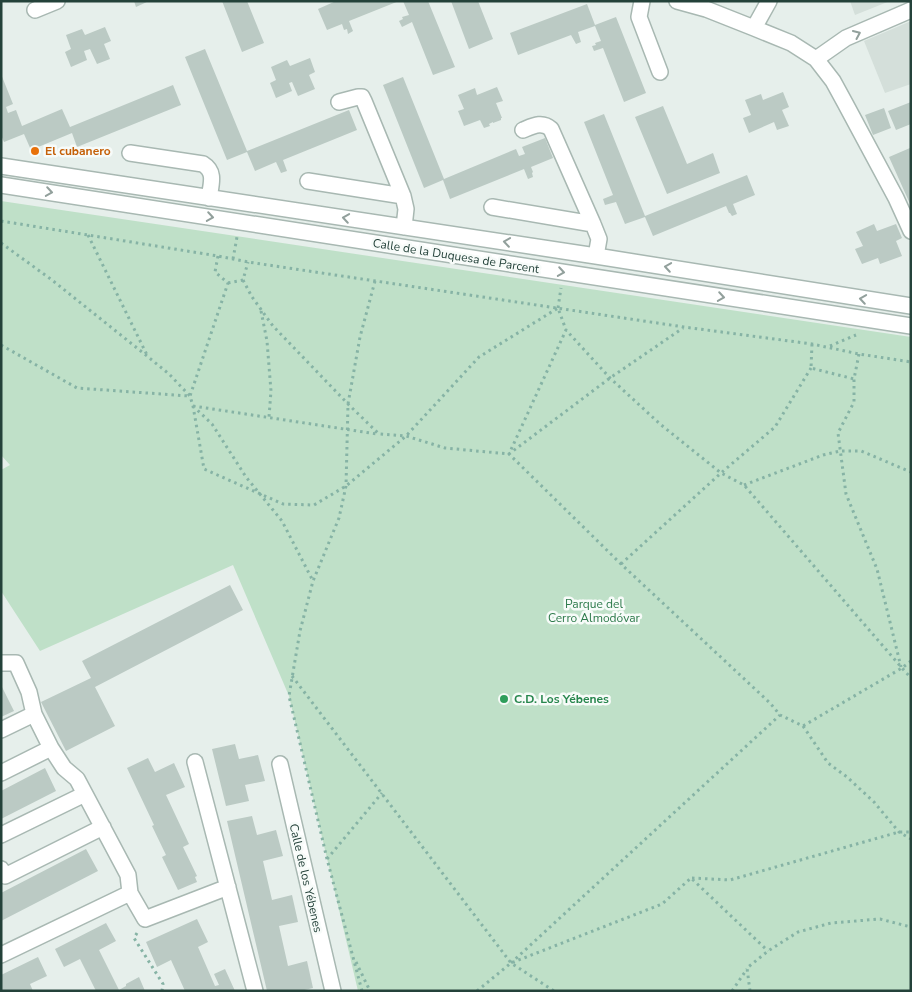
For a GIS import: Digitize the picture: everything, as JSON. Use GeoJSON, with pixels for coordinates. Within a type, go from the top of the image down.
{"type":"FeatureCollection","features":[{"type":"Feature","properties":{"kind":"street"},"geometry":{"type":"LineString","coordinates":[[35,10],[57,1]]}},
{"type":"Feature","properties":{"kind":"street"},"geometry":{"type":"LineString","coordinates":[[642,1],[639,17],[660,72]]}},
{"type":"Feature","properties":{"kind":"street"},"geometry":{"type":"LineString","coordinates":[[677,1],[706,8],[791,43],[816,59],[833,81],[896,198],[911,231]]}},
{"type":"Feature","properties":{"kind":"street"},"geometry":{"type":"LineString","coordinates":[[754,28],[769,1]]}},
{"type":"Feature","properties":{"kind":"street"},"geometry":{"type":"LineString","coordinates":[[816,59],[846,38],[911,10]]}},
{"type":"Feature","properties":{"kind":"street"},"geometry":{"type":"LineString","coordinates":[[339,102],[358,96],[362,97],[403,196],[406,209],[404,227]]}},
{"type":"Feature","properties":{"kind":"street"},"geometry":{"type":"LineString","coordinates":[[523,130],[540,124],[546,125],[551,129],[599,239],[596,256]]}},
{"type":"Feature","properties":{"kind":"street"},"geometry":{"type":"LineString","coordinates":[[130,153],[203,164],[209,168],[212,175],[209,198]]}},
{"type":"Feature","properties":{"kind":"street","name":"Calle de la Duquesa de Parcent"},"geometry":{"type":"LineString","coordinates":[[1,166],[596,256],[911,306]]}},
{"type":"Feature","properties":{"kind":"street"},"geometry":{"type":"LineString","coordinates":[[308,181],[403,196]]}},
{"type":"Feature","properties":{"kind":"street","name":"Calle de la Duquesa de Parcent"},"geometry":{"type":"LineString","coordinates":[[1,185],[911,326]]}},
{"type":"Feature","properties":{"kind":"street"},"geometry":{"type":"LineString","coordinates":[[492,207],[593,224]]}},
{"type":"Feature","properties":{"kind":"street"},"geometry":{"type":"LineString","coordinates":[[1,663],[16,663],[29,692],[34,714],[51,748],[64,768],[77,779],[128,875],[130,893],[145,920],[228,887]]}},
{"type":"Feature","properties":{"kind":"street"},"geometry":{"type":"LineString","coordinates":[[1,730],[34,714]]}},
{"type":"Feature","properties":{"kind":"street"},"geometry":{"type":"LineString","coordinates":[[1,773],[51,748]]}},
{"type":"Feature","properties":{"kind":"street"},"geometry":{"type":"LineString","coordinates":[[195,762],[255,991]]}},
{"type":"Feature","properties":{"kind":"street","name":"Calle de los Yébenes"},"geometry":{"type":"LineString","coordinates":[[280,764],[333,991]]}},
{"type":"Feature","properties":{"kind":"street"},"geometry":{"type":"LineString","coordinates":[[1,835],[85,794]]}},
{"type":"Feature","properties":{"kind":"street"},"geometry":{"type":"LineString","coordinates":[[1,869],[5,876],[103,827]]}},
{"type":"Feature","properties":{"kind":"street"},"geometry":{"type":"LineString","coordinates":[[1,955],[130,893]]}},
{"type":"Feature","properties":{"kind":"path"},"geometry":{"type":"LineString","coordinates":[[1,221],[248,262],[684,327],[812,344],[911,362]]}},
{"type":"Feature","properties":{"kind":"path"},"geometry":{"type":"LineString","coordinates":[[233,259],[240,222]]}},
{"type":"Feature","properties":{"kind":"path"},"geometry":{"type":"LineString","coordinates":[[87,234],[147,356]]}},
{"type":"Feature","properties":{"kind":"path"},"geometry":{"type":"LineString","coordinates":[[1,243],[52,280],[147,356],[169,374],[190,396]]}},
{"type":"Feature","properties":{"kind":"path"},"geometry":{"type":"LineString","coordinates":[[218,256],[215,272],[228,283]]}},
{"type":"Feature","properties":{"kind":"path"},"geometry":{"type":"LineString","coordinates":[[248,262],[243,280],[260,309],[273,326],[379,434]]}},
{"type":"Feature","properties":{"kind":"path"},"geometry":{"type":"LineString","coordinates":[[228,283],[243,280]]}},
{"type":"Feature","properties":{"kind":"path"},"geometry":{"type":"LineString","coordinates":[[362,991],[327,859],[289,696],[300,631],[313,581],[339,518],[346,486],[348,404],[360,337],[375,281]]}},
{"type":"Feature","properties":{"kind":"path"},"geometry":{"type":"LineString","coordinates":[[228,283],[190,396],[204,469],[283,504],[314,505],[346,486],[406,436],[479,357],[558,308]]}},
{"type":"Feature","properties":{"kind":"path"},"geometry":{"type":"LineString","coordinates":[[558,308],[566,330],[610,378],[660,424],[721,473],[744,485],[911,678]]}},
{"type":"Feature","properties":{"kind":"path"},"geometry":{"type":"LineString","coordinates":[[260,309],[267,341],[271,392],[269,417]]}},
{"type":"Feature","properties":{"kind":"path"},"geometry":{"type":"LineString","coordinates":[[509,454],[610,378],[684,327]]}},
{"type":"Feature","properties":{"kind":"path"},"geometry":{"type":"LineString","coordinates":[[509,454],[566,330]]}},
{"type":"Feature","properties":{"kind":"path"},"geometry":{"type":"LineString","coordinates":[[622,564],[721,473],[775,427],[811,368],[812,344]]}},
{"type":"Feature","properties":{"kind":"path"},"geometry":{"type":"LineString","coordinates":[[1,345],[77,388],[190,396]]}},
{"type":"Feature","properties":{"kind":"path"},"geometry":{"type":"LineString","coordinates":[[859,354],[854,379],[854,402],[838,433],[840,451],[846,494],[877,569],[902,668]]}},
{"type":"Feature","properties":{"kind":"path"},"geometry":{"type":"LineString","coordinates":[[811,368],[854,379]]}},
{"type":"Feature","properties":{"kind":"path"},"geometry":{"type":"LineString","coordinates":[[192,406],[379,434],[406,436],[445,448],[509,454],[622,564],[770,703],[780,716],[803,726],[828,763],[874,802],[899,832],[911,839]]}},
{"type":"Feature","properties":{"kind":"path"},"geometry":{"type":"LineString","coordinates":[[192,406],[212,424],[246,477],[282,521],[313,581]]}},
{"type":"Feature","properties":{"kind":"path"},"geometry":{"type":"LineString","coordinates":[[744,485],[823,455],[840,451],[861,451],[911,472]]}},
{"type":"Feature","properties":{"kind":"path"},"geometry":{"type":"LineString","coordinates":[[803,726],[902,668],[911,660]]}},
{"type":"Feature","properties":{"kind":"path"},"geometry":{"type":"LineString","coordinates":[[292,676],[511,962],[554,991]]}},
{"type":"Feature","properties":{"kind":"path"},"geometry":{"type":"LineString","coordinates":[[477,991],[780,716]]}},
{"type":"Feature","properties":{"kind":"path"},"geometry":{"type":"LineString","coordinates":[[327,859],[382,793]]}},
{"type":"Feature","properties":{"kind":"path"},"geometry":{"type":"LineString","coordinates":[[511,962],[662,904],[692,878],[730,880],[899,832],[911,832]]}},
{"type":"Feature","properties":{"kind":"path"},"geometry":{"type":"LineString","coordinates":[[692,878],[768,951]]}},
{"type":"Feature","properties":{"kind":"path"},"geometry":{"type":"LineString","coordinates":[[145,920],[134,938],[163,984],[162,991]]}},
{"type":"Feature","properties":{"kind":"path"},"geometry":{"type":"LineString","coordinates":[[732,991],[747,968],[768,951],[798,932],[831,924],[880,920],[911,927]]}},
{"type":"Feature","properties":{"kind":"path"},"geometry":{"type":"LineString","coordinates":[[352,953],[370,991]]}},
{"type":"Feature","properties":{"kind":"path"},"geometry":{"type":"LineString","coordinates":[[747,968],[750,991]]}},
{"type":"Feature","properties":{"kind":"shaded area"},"geometry":{"type":"Polygon","coordinates":[[[850,1],[890,1],[855,15],[850,1]]]}},
{"type":"Feature","properties":{"kind":"shaded area"},"geometry":{"type":"Polygon","coordinates":[[[911,21],[911,84],[885,93],[864,41],[911,21]]]}},
{"type":"Feature","properties":{"kind":"green space","name":"Parque del Cerro Almodóvar"},"geometry":{"type":"Polygon","coordinates":[[[1,201],[911,337],[911,991],[358,991],[289,696],[233,565],[40,651],[1,591],[1,470],[10,465],[1,455],[1,201]]]}},
{"type":"Feature","properties":{"kind":"building"},"geometry":{"type":"Polygon","coordinates":[[[134,1],[149,1],[136,7],[134,1]]]}},
{"type":"Feature","properties":{"kind":"building"},"geometry":{"type":"Polygon","coordinates":[[[222,1],[247,1],[264,43],[242,52],[222,1]]]}},
{"type":"Feature","properties":{"kind":"building"},"geometry":{"type":"Polygon","coordinates":[[[336,1],[399,1],[349,21],[353,31],[348,34],[347,29],[344,30],[342,24],[327,30],[318,9],[336,1]]]}},
{"type":"Feature","properties":{"kind":"building"},"geometry":{"type":"Polygon","coordinates":[[[403,1],[428,1],[455,67],[433,75],[412,22],[402,27],[399,21],[403,19],[402,17],[409,15],[403,1]]]}},
{"type":"Feature","properties":{"kind":"building"},"geometry":{"type":"Polygon","coordinates":[[[451,1],[478,1],[493,39],[469,49],[451,1]]]}},
{"type":"Feature","properties":{"kind":"building"},"geometry":{"type":"Polygon","coordinates":[[[587,4],[595,25],[616,17],[646,93],[624,102],[603,48],[594,51],[592,46],[601,41],[595,26],[578,32],[581,42],[576,44],[571,35],[518,55],[510,33],[587,4]]]}},
{"type":"Feature","properties":{"kind":"building"},"geometry":{"type":"Polygon","coordinates":[[[105,27],[111,41],[104,44],[110,59],[97,64],[90,49],[84,51],[87,60],[71,67],[65,52],[71,49],[66,35],[82,29],[85,35],[105,27]]]}},
{"type":"Feature","properties":{"kind":"building"},"geometry":{"type":"Polygon","coordinates":[[[205,49],[247,151],[349,110],[357,130],[283,160],[287,171],[281,173],[276,162],[255,171],[247,152],[227,160],[185,57],[205,49]]]}},
{"type":"Feature","properties":{"kind":"building"},"geometry":{"type":"Polygon","coordinates":[[[310,58],[315,72],[309,75],[315,89],[298,96],[292,82],[289,83],[292,91],[276,98],[270,83],[276,80],[271,67],[287,60],[290,66],[310,58]]]}},
{"type":"Feature","properties":{"kind":"building"},"geometry":{"type":"Polygon","coordinates":[[[1,74],[13,104],[6,107],[8,113],[16,110],[22,126],[62,109],[70,127],[173,85],[181,105],[77,147],[72,133],[31,150],[24,134],[4,142],[1,135],[1,74]]]}},
{"type":"Feature","properties":{"kind":"building"},"geometry":{"type":"Polygon","coordinates":[[[403,77],[444,179],[516,149],[519,156],[525,154],[522,147],[545,138],[553,158],[531,167],[533,177],[528,179],[524,169],[450,199],[443,180],[424,188],[383,85],[403,77]]]}},
{"type":"Feature","properties":{"kind":"building"},"geometry":{"type":"Polygon","coordinates":[[[497,87],[503,101],[496,103],[502,118],[501,120],[493,122],[489,124],[490,126],[484,128],[480,120],[464,126],[458,111],[464,109],[458,95],[475,88],[477,95],[497,87]]]}},
{"type":"Feature","properties":{"kind":"building"},"geometry":{"type":"Polygon","coordinates":[[[783,92],[789,107],[782,110],[789,126],[777,130],[774,122],[749,133],[743,118],[751,115],[745,100],[761,94],[763,100],[783,92]]]}},
{"type":"Feature","properties":{"kind":"building"},"geometry":{"type":"Polygon","coordinates":[[[911,102],[911,124],[896,130],[888,111],[911,102]]]}},
{"type":"Feature","properties":{"kind":"building"},"geometry":{"type":"Polygon","coordinates":[[[663,106],[687,164],[713,153],[720,173],[667,194],[635,117],[663,106]]]}},
{"type":"Feature","properties":{"kind":"building"},"geometry":{"type":"Polygon","coordinates":[[[884,108],[891,128],[873,135],[865,115],[884,108]]]}},
{"type":"Feature","properties":{"kind":"building"},"geometry":{"type":"Polygon","coordinates":[[[604,114],[645,216],[747,175],[755,195],[733,204],[737,214],[732,216],[726,206],[653,236],[645,217],[625,224],[616,202],[605,205],[603,199],[613,195],[584,122],[604,114]]]}},
{"type":"Feature","properties":{"kind":"building"},"geometry":{"type":"Polygon","coordinates":[[[910,148],[911,151],[911,206],[889,157],[910,148]]]}},
{"type":"Feature","properties":{"kind":"building"},"geometry":{"type":"Polygon","coordinates":[[[874,224],[877,231],[896,224],[902,238],[896,241],[902,256],[880,264],[878,258],[862,264],[855,249],[863,246],[856,232],[874,224]]]}},
{"type":"Feature","properties":{"kind":"building"},"geometry":{"type":"Polygon","coordinates":[[[230,585],[243,610],[95,687],[115,726],[66,751],[41,702],[91,678],[82,661],[230,585]]]}},
{"type":"Feature","properties":{"kind":"building"},"geometry":{"type":"Polygon","coordinates":[[[1,685],[14,711],[1,717],[1,685]]]}},
{"type":"Feature","properties":{"kind":"building"},"geometry":{"type":"Polygon","coordinates":[[[235,744],[239,759],[258,755],[265,781],[245,785],[249,801],[226,806],[212,749],[235,744]]]}},
{"type":"Feature","properties":{"kind":"building"},"geometry":{"type":"Polygon","coordinates":[[[148,758],[155,772],[174,763],[185,787],[166,795],[189,844],[183,847],[197,876],[195,877],[197,882],[178,890],[162,857],[166,855],[152,826],[154,825],[127,768],[148,758]]]}},
{"type":"Feature","properties":{"kind":"building"},"geometry":{"type":"Polygon","coordinates":[[[45,768],[56,791],[1,819],[1,791],[45,768]]]}},
{"type":"Feature","properties":{"kind":"building"},"geometry":{"type":"Polygon","coordinates":[[[252,816],[257,835],[276,830],[283,856],[263,861],[272,900],[292,895],[298,922],[279,926],[288,966],[307,961],[313,988],[300,991],[267,991],[227,821],[252,816]]]}},
{"type":"Feature","properties":{"kind":"building"},"geometry":{"type":"Polygon","coordinates":[[[86,849],[98,871],[1,921],[1,893],[86,849]]]}},
{"type":"Feature","properties":{"kind":"building"},"geometry":{"type":"Polygon","coordinates":[[[197,919],[208,942],[198,947],[215,986],[219,985],[214,974],[225,969],[235,991],[185,991],[171,960],[157,967],[146,942],[197,919]]]}},
{"type":"Feature","properties":{"kind":"building"},"geometry":{"type":"Polygon","coordinates":[[[106,923],[116,941],[99,950],[119,990],[139,977],[145,991],[96,991],[80,959],[64,967],[55,949],[106,923]]]}},
{"type":"Feature","properties":{"kind":"building"},"geometry":{"type":"Polygon","coordinates":[[[38,957],[47,976],[30,984],[33,991],[1,991],[1,975],[38,957]]]}},
{"type":"Feature","properties":{"kind":"place","name":"El cubanero"},"geometry":{"type":"Point","coordinates":[35,151]}},
{"type":"Feature","properties":{"kind":"place","name":"C.D. Los Yébenes"},"geometry":{"type":"Point","coordinates":[504,699]}}]}
